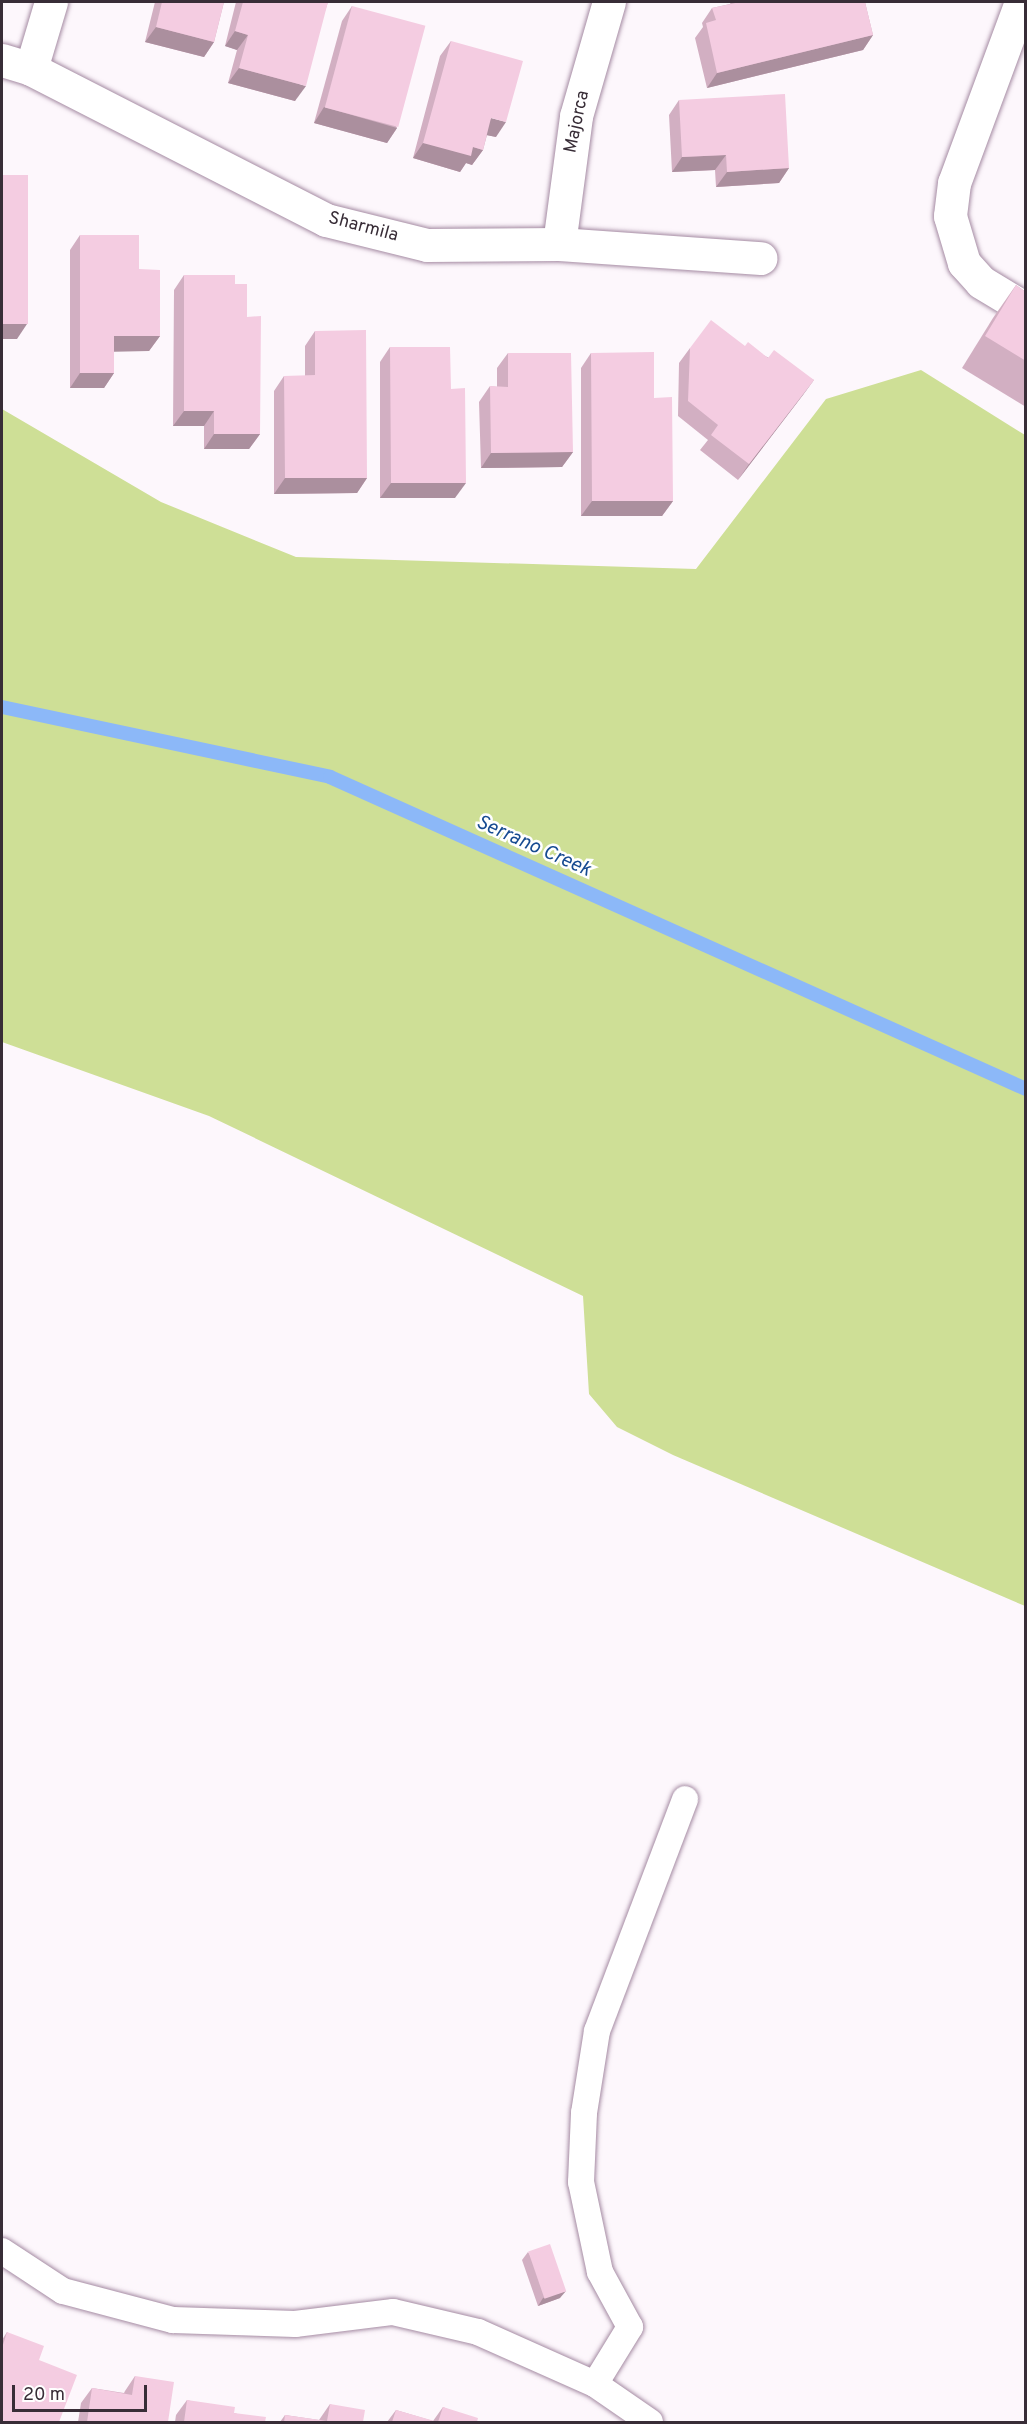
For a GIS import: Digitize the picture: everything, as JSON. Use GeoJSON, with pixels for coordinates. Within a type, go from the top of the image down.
{"type":"FeatureCollection","features":[{"type":"Feature","properties":{"kind":"street"},"geometry":{"type":"LineString","coordinates":[[16,64],[51,2]]}},
{"type":"Feature","properties":{"kind":"street","name":"Majorca"},"geometry":{"type":"LineString","coordinates":[[559,244],[576,116],[609,2]]}},
{"type":"Feature","properties":{"kind":"street"},"geometry":{"type":"LineString","coordinates":[[1021,2],[954,183],[950,216],[964,263],[981,282],[1026,309]]}},
{"type":"Feature","properties":{"kind":"street","name":"Sharmila"},"geometry":{"type":"LineString","coordinates":[[16,64],[326,220],[427,244],[559,244],[761,258]]}},
{"type":"Feature","properties":{"kind":"lane"},"geometry":{"type":"LineString","coordinates":[[595,2384],[630,2327],[600,2272],[581,2182],[584,2113],[597,2031],[685,1799]]}},
{"type":"Feature","properties":{"kind":"lane"},"geometry":{"type":"LineString","coordinates":[[2,2251],[63,2291],[173,2320],[295,2325],[393,2312],[478,2332],[595,2384],[650,2422]]}},
{"type":"Feature","properties":{"kind":"green space"},"geometry":{"type":"Polygon","coordinates":[[[921,370],[1025,435],[1025,1606],[673,1455],[617,1427],[589,1394],[583,1296],[209,1116],[2,1042],[2,409],[161,502],[296,557],[696,569],[826,399],[921,370]]]}},
{"type":"Feature","properties":{"kind":"building"},"geometry":{"type":"Polygon","coordinates":[[[162,2],[224,2],[214,42],[156,27],[162,2]]]}},
{"type":"Feature","properties":{"kind":"building"},"geometry":{"type":"Polygon","coordinates":[[[243,2],[328,2],[306,86],[239,68],[248,35],[235,31],[243,2]]]}},
{"type":"Feature","properties":{"kind":"building"},"geometry":{"type":"Polygon","coordinates":[[[740,2],[865,2],[873,35],[717,73],[706,23],[716,20],[712,8],[740,2]]]}},
{"type":"Feature","properties":{"kind":"building"},"geometry":{"type":"Polygon","coordinates":[[[352,6],[425,26],[398,127],[325,107],[352,6]]]}},
{"type":"Feature","properties":{"kind":"building"},"geometry":{"type":"Polygon","coordinates":[[[451,41],[523,61],[506,122],[491,118],[483,150],[473,147],[471,156],[423,143],[451,41]]]}},
{"type":"Feature","properties":{"kind":"building"},"geometry":{"type":"Polygon","coordinates":[[[785,94],[789,168],[727,172],[726,155],[682,157],[679,100],[785,94]]]}},
{"type":"Feature","properties":{"kind":"building"},"geometry":{"type":"Polygon","coordinates":[[[2,175],[28,175],[28,324],[2,324],[2,175]]]}},
{"type":"Feature","properties":{"kind":"building"},"geometry":{"type":"Polygon","coordinates":[[[80,235],[139,235],[139,269],[160,270],[160,336],[114,336],[114,373],[80,373],[80,235]]]}},
{"type":"Feature","properties":{"kind":"building"},"geometry":{"type":"Polygon","coordinates":[[[184,275],[235,275],[235,284],[247,284],[247,317],[261,316],[260,434],[214,434],[214,411],[184,411],[184,275]]]}},
{"type":"Feature","properties":{"kind":"building"},"geometry":{"type":"Polygon","coordinates":[[[1016,285],[1026,292],[1026,361],[985,336],[1016,285]]]}},
{"type":"Feature","properties":{"kind":"building"},"geometry":{"type":"Polygon","coordinates":[[[711,320],[745,346],[748,342],[768,358],[774,350],[814,380],[749,464],[711,435],[718,425],[688,401],[690,348],[711,320]]]}},
{"type":"Feature","properties":{"kind":"building"},"geometry":{"type":"Polygon","coordinates":[[[366,330],[367,478],[285,478],[284,376],[315,375],[315,331],[366,330]]]}},
{"type":"Feature","properties":{"kind":"building"},"geometry":{"type":"Polygon","coordinates":[[[390,347],[450,347],[451,389],[465,388],[466,483],[391,483],[390,347]]]}},
{"type":"Feature","properties":{"kind":"building"},"geometry":{"type":"Polygon","coordinates":[[[654,352],[654,398],[672,397],[673,501],[592,501],[591,353],[654,352]]]}},
{"type":"Feature","properties":{"kind":"building"},"geometry":{"type":"Polygon","coordinates":[[[508,353],[571,353],[573,452],[491,453],[490,386],[508,387],[508,353]]]}},
{"type":"Feature","properties":{"kind":"building"},"geometry":{"type":"Polygon","coordinates":[[[550,2244],[566,2291],[545,2299],[528,2251],[550,2244]]]}},
{"type":"Feature","properties":{"kind":"building"},"geometry":{"type":"Polygon","coordinates":[[[7,2332],[44,2346],[39,2360],[77,2375],[59,2422],[2,2422],[2,2348],[7,2332]]]}},
{"type":"Feature","properties":{"kind":"building"},"geometry":{"type":"Polygon","coordinates":[[[135,2376],[174,2382],[168,2422],[87,2422],[92,2388],[132,2395],[135,2376]]]}},
{"type":"Feature","properties":{"kind":"building"},"geometry":{"type":"Polygon","coordinates":[[[187,2400],[235,2407],[234,2413],[266,2417],[265,2422],[184,2422],[187,2400]]]}},
{"type":"Feature","properties":{"kind":"building"},"geometry":{"type":"Polygon","coordinates":[[[330,2404],[365,2410],[363,2422],[284,2422],[285,2415],[327,2421],[330,2404]]]}},
{"type":"Feature","properties":{"kind":"building"},"geometry":{"type":"Polygon","coordinates":[[[443,2407],[478,2418],[477,2422],[438,2422],[443,2407]]]}},
{"type":"Feature","properties":{"kind":"building"},"geometry":{"type":"Polygon","coordinates":[[[396,2410],[438,2422],[392,2422],[396,2410]]]}},
{"type":"Feature","properties":{"kind":"waterway","name":"Serrano Creek"},"geometry":{"type":"LineString","coordinates":[[2,707],[330,777],[1026,1089]]}}]}
